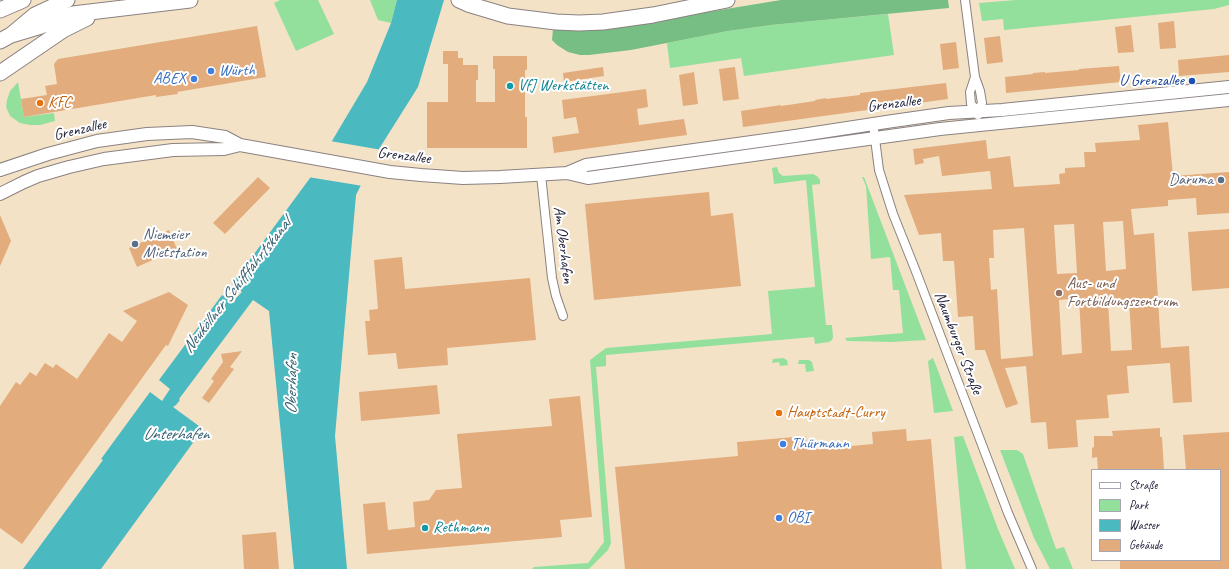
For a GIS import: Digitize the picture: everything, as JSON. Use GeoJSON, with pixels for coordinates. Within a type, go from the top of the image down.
{"type":"FeatureCollection","features":[{"type":"Feature","properties":{"kind":"highway"},"geometry":{"type":"LineString","coordinates":[[0,10],[23,0]]}},
{"type":"Feature","properties":{"kind":"highway"},"geometry":{"type":"LineString","coordinates":[[5,38],[35,15],[67,0]]}},
{"type":"Feature","properties":{"kind":"highway"},"geometry":{"type":"LineString","coordinates":[[5,38],[73,14],[190,0]]}},
{"type":"Feature","properties":{"kind":"highway"},"geometry":{"type":"LineString","coordinates":[[459,0],[508,16],[556,22],[603,22],[653,15],[727,0]]}},
{"type":"Feature","properties":{"kind":"highway"},"geometry":{"type":"LineString","coordinates":[[0,73],[63,30],[86,18],[112,9]]}},
{"type":"Feature","properties":{"kind":"main road","name":"Grenzallee"},"geometry":{"type":"LineString","coordinates":[[567,173],[586,165],[949,113],[1229,87]]}},
{"type":"Feature","properties":{"kind":"main road","name":"Grenzallee"},"geometry":{"type":"LineString","coordinates":[[0,170],[76,146],[105,140],[172,132],[225,137],[240,145],[390,172],[463,178],[567,173],[588,178],[979,125],[1229,100]]}},
{"type":"Feature","properties":{"kind":"main road","name":"Grenzallee"},"geometry":{"type":"LineString","coordinates":[[0,194],[38,176],[104,159],[173,150],[224,149],[240,145]]}},
{"type":"Feature","properties":{"kind":"street"},"geometry":{"type":"LineString","coordinates":[[965,0],[975,78],[970,92],[971,104],[978,111],[979,125]]}},
{"type":"Feature","properties":{"kind":"street","name":"Naumburger Straße"},"geometry":{"type":"LineString","coordinates":[[873,123],[879,170],[893,214],[1008,513],[1032,569]]}},
{"type":"Feature","properties":{"kind":"street","name":"Am Oberhafen"},"geometry":{"type":"LineString","coordinates":[[540,175],[552,278],[563,316]]}},
{"type":"Feature","properties":{"kind":"green space"},"geometry":{"type":"Polygon","coordinates":[[[280,0],[318,0],[334,34],[296,51],[274,3],[280,0]]]}},
{"type":"Feature","properties":{"kind":"green space"},"geometry":{"type":"Polygon","coordinates":[[[370,0],[397,0],[391,23],[378,20],[370,0]]]}},
{"type":"Feature","properties":{"kind":"green space"},"geometry":{"type":"Polygon","coordinates":[[[781,0],[948,0],[949,8],[771,25],[728,31],[631,50],[589,55],[580,55],[568,52],[552,40],[553,29],[578,31],[604,29],[781,0]]]}},
{"type":"Feature","properties":{"kind":"green space"},"geometry":{"type":"Polygon","coordinates":[[[1016,0],[1229,0],[1229,5],[1214,9],[1004,30],[1003,19],[982,21],[979,3],[1016,0]]]}},
{"type":"Feature","properties":{"kind":"green space"},"geometry":{"type":"Polygon","coordinates":[[[888,14],[894,55],[744,76],[741,58],[670,68],[667,43],[728,31],[771,25],[888,14]]]}},
{"type":"Feature","properties":{"kind":"green space"},"geometry":{"type":"Polygon","coordinates":[[[18,82],[24,117],[54,113],[55,121],[40,125],[30,125],[20,123],[10,116],[6,107],[7,100],[10,91],[18,82]]]}},
{"type":"Feature","properties":{"kind":"green space"},"geometry":{"type":"Polygon","coordinates":[[[777,167],[779,173],[783,176],[813,174],[820,180],[820,184],[812,185],[826,325],[832,325],[832,340],[829,342],[815,344],[814,337],[606,355],[606,366],[596,367],[611,543],[608,550],[589,569],[532,569],[534,567],[588,563],[604,542],[590,360],[606,348],[772,334],[768,291],[815,287],[806,180],[774,184],[772,168],[777,167]]]}},
{"type":"Feature","properties":{"kind":"green space"},"geometry":{"type":"Polygon","coordinates":[[[862,177],[864,177],[926,340],[891,342],[847,341],[845,338],[903,333],[899,290],[893,290],[890,257],[871,259],[866,186],[862,177]]]}},
{"type":"Feature","properties":{"kind":"green space"},"geometry":{"type":"Polygon","coordinates":[[[783,358],[787,360],[788,365],[780,366],[779,362],[772,363],[773,359],[783,358]]]}},
{"type":"Feature","properties":{"kind":"green space"},"geometry":{"type":"Polygon","coordinates":[[[933,358],[953,411],[934,413],[928,361],[933,358]]]}},
{"type":"Feature","properties":{"kind":"green space"},"geometry":{"type":"Polygon","coordinates":[[[799,360],[809,360],[812,362],[814,371],[806,372],[805,364],[798,364],[799,360]]]}},
{"type":"Feature","properties":{"kind":"green space"},"geometry":{"type":"Polygon","coordinates":[[[963,436],[998,529],[1015,569],[966,569],[954,437],[963,436]]]}},
{"type":"Feature","properties":{"kind":"green space"},"geometry":{"type":"Polygon","coordinates":[[[1000,450],[1017,450],[1023,454],[1056,549],[1064,547],[1073,569],[1050,569],[1034,538],[1000,450]]]}},
{"type":"Feature","properties":{"kind":"water"},"geometry":{"type":"Polygon","coordinates":[[[397,0],[444,0],[418,87],[379,149],[356,195],[335,436],[347,569],[294,569],[269,311],[253,300],[179,399],[180,400],[173,407],[203,429],[101,569],[23,569],[103,460],[101,459],[150,392],[162,401],[170,389],[159,380],[222,295],[234,303],[236,298],[242,292],[232,284],[310,178],[367,82],[391,23],[397,0]]]}},
{"type":"Feature","properties":{"kind":"pier"},"geometry":{"type":"Polygon","coordinates":[[[330,141],[382,150],[363,186],[308,177],[330,141]]]}},
{"type":"Feature","properties":{"kind":"building"},"geometry":{"type":"Polygon","coordinates":[[[1174,21],[1176,48],[1160,49],[1158,23],[1174,21]]]}},
{"type":"Feature","properties":{"kind":"building"},"geometry":{"type":"Polygon","coordinates":[[[1131,25],[1134,52],[1118,53],[1115,27],[1131,25]]]}},
{"type":"Feature","properties":{"kind":"building"},"geometry":{"type":"Polygon","coordinates":[[[257,26],[266,77],[177,92],[178,94],[156,97],[156,95],[24,117],[21,99],[47,95],[45,86],[57,84],[54,64],[58,59],[257,26]]]}},
{"type":"Feature","properties":{"kind":"building"},"geometry":{"type":"Polygon","coordinates":[[[1000,36],[1003,62],[987,64],[984,38],[1000,36]]]}},
{"type":"Feature","properties":{"kind":"building"},"geometry":{"type":"Polygon","coordinates":[[[956,42],[959,68],[943,70],[940,44],[956,42]]]}},
{"type":"Feature","properties":{"kind":"building"},"geometry":{"type":"Polygon","coordinates":[[[443,51],[458,51],[458,58],[463,58],[463,65],[478,65],[476,102],[495,102],[495,69],[493,69],[493,56],[527,56],[527,70],[525,70],[525,117],[527,117],[527,148],[427,148],[427,102],[448,102],[448,64],[443,64],[443,51]]]}},
{"type":"Feature","properties":{"kind":"building"},"geometry":{"type":"Polygon","coordinates":[[[1229,55],[1229,72],[1179,76],[1178,60],[1229,55]]]}},
{"type":"Feature","properties":{"kind":"building"},"geometry":{"type":"Polygon","coordinates":[[[1119,66],[1121,82],[1006,93],[1005,77],[1033,73],[1119,66]]]}},
{"type":"Feature","properties":{"kind":"building"},"geometry":{"type":"Polygon","coordinates":[[[603,67],[604,76],[564,82],[563,73],[603,67]]]}},
{"type":"Feature","properties":{"kind":"building"},"geometry":{"type":"Polygon","coordinates":[[[735,67],[739,99],[723,101],[719,69],[735,67]]]}},
{"type":"Feature","properties":{"kind":"building"},"geometry":{"type":"Polygon","coordinates":[[[694,72],[698,104],[683,106],[679,75],[694,72]]]}},
{"type":"Feature","properties":{"kind":"building"},"geometry":{"type":"Polygon","coordinates":[[[946,83],[948,99],[743,127],[741,111],[815,101],[826,98],[860,95],[860,93],[946,83]]]}},
{"type":"Feature","properties":{"kind":"building"},"geometry":{"type":"Polygon","coordinates":[[[646,89],[648,107],[637,109],[639,125],[684,119],[687,135],[554,153],[552,137],[579,133],[576,117],[564,119],[562,100],[646,89]]]}},
{"type":"Feature","properties":{"kind":"building"},"geometry":{"type":"Polygon","coordinates":[[[1168,122],[1173,176],[1229,172],[1229,213],[1197,215],[1196,198],[1168,200],[1168,206],[1131,209],[1134,235],[1154,233],[1161,348],[1189,346],[1192,402],[1173,403],[1170,363],[1127,366],[1129,393],[1107,395],[1109,418],[1076,420],[1078,447],[1048,449],[1046,422],[1031,423],[1026,366],[1005,368],[1018,404],[1006,408],[985,350],[975,350],[973,316],[958,317],[954,261],[943,261],[941,233],[919,235],[904,195],[992,189],[990,171],[942,176],[939,156],[923,159],[924,163],[915,165],[913,149],[986,140],[988,159],[1010,156],[1014,187],[1060,184],[1059,174],[1065,173],[1065,168],[1085,167],[1084,152],[1096,152],[1095,143],[1140,140],[1138,125],[1168,122]],[[1123,221],[1103,222],[1106,271],[1126,269],[1123,221]],[[1074,224],[1054,225],[1057,274],[1077,273],[1074,224]],[[1024,228],[993,230],[994,258],[989,258],[991,290],[997,289],[1001,359],[1033,356],[1024,228]],[[1079,298],[1059,300],[1062,355],[1082,353],[1079,298]],[[1129,300],[1108,302],[1111,351],[1132,350],[1129,300]]]}},
{"type":"Feature","properties":{"kind":"building"},"geometry":{"type":"Polygon","coordinates":[[[258,177],[270,188],[225,234],[213,223],[258,177]]]}},
{"type":"Feature","properties":{"kind":"building"},"geometry":{"type":"Polygon","coordinates":[[[709,192],[711,216],[733,213],[741,286],[594,300],[585,204],[709,192]]]}},
{"type":"Feature","properties":{"kind":"building"},"geometry":{"type":"Polygon","coordinates":[[[0,215],[11,241],[0,266],[0,215]]]}},
{"type":"Feature","properties":{"kind":"building"},"geometry":{"type":"Polygon","coordinates":[[[1229,229],[1229,288],[1192,291],[1188,232],[1229,229]]]}},
{"type":"Feature","properties":{"kind":"building"},"geometry":{"type":"Polygon","coordinates":[[[169,230],[177,249],[137,267],[129,248],[169,230]]]}},
{"type":"Feature","properties":{"kind":"building"},"geometry":{"type":"Polygon","coordinates":[[[402,257],[405,289],[530,278],[536,340],[447,348],[448,365],[398,369],[396,353],[368,355],[365,321],[370,321],[369,310],[378,309],[374,260],[402,257]]]}},
{"type":"Feature","properties":{"kind":"building"},"geometry":{"type":"Polygon","coordinates":[[[169,292],[188,305],[168,346],[166,345],[22,544],[0,528],[0,406],[16,382],[20,385],[30,372],[36,376],[45,363],[53,368],[56,364],[77,379],[109,333],[122,342],[137,321],[123,311],[169,292]]]}},
{"type":"Feature","properties":{"kind":"building"},"geometry":{"type":"Polygon","coordinates":[[[242,351],[230,367],[234,369],[209,403],[202,398],[214,381],[211,379],[223,362],[221,354],[242,351]]]}},
{"type":"Feature","properties":{"kind":"building"},"geometry":{"type":"Polygon","coordinates":[[[437,385],[440,414],[361,421],[359,392],[437,385]]]}},
{"type":"Feature","properties":{"kind":"building"},"geometry":{"type":"Polygon","coordinates":[[[580,396],[592,517],[560,520],[562,537],[367,554],[363,504],[385,502],[388,530],[415,527],[413,502],[429,500],[436,490],[462,488],[457,434],[552,426],[549,399],[580,396]]]}},
{"type":"Feature","properties":{"kind":"building"},"geometry":{"type":"Polygon","coordinates":[[[1160,428],[1164,469],[1098,469],[1097,457],[1092,458],[1094,436],[1113,436],[1112,431],[1160,428]]]}},
{"type":"Feature","properties":{"kind":"building","name":"OBI"},"geometry":{"type":"Polygon","coordinates":[[[906,429],[907,441],[931,439],[942,569],[625,569],[615,467],[738,456],[737,442],[806,436],[807,450],[873,444],[872,432],[906,429]]]}},
{"type":"Feature","properties":{"kind":"building"},"geometry":{"type":"Polygon","coordinates":[[[1229,432],[1229,569],[1120,569],[1120,561],[1221,561],[1221,469],[1186,469],[1183,435],[1229,432]]]}},
{"type":"Feature","properties":{"kind":"building"},"geometry":{"type":"Polygon","coordinates":[[[276,532],[279,569],[244,569],[242,535],[276,532]]]}},
{"type":"Feature","properties":{"kind":"place","name":"Würth"},"geometry":{"type":"Point","coordinates":[211,71]}},
{"type":"Feature","properties":{"kind":"place","name":"ABEX"},"geometry":{"type":"Point","coordinates":[194,79]}},
{"type":"Feature","properties":{"kind":"place","name":"U Grenzallee"},"geometry":{"type":"Point","coordinates":[1192,81]}},
{"type":"Feature","properties":{"kind":"place","name":"VfJ Werkstätten"},"geometry":{"type":"Point","coordinates":[510,86]}},
{"type":"Feature","properties":{"kind":"place","name":"KFC"},"geometry":{"type":"Point","coordinates":[40,103]}},
{"type":"Feature","properties":{"kind":"place","name":"Daruma"},"geometry":{"type":"Point","coordinates":[1221,180]}},
{"type":"Feature","properties":{"kind":"place","name":"Niemeier Mietstation"},"geometry":{"type":"Point","coordinates":[135,244]}},
{"type":"Feature","properties":{"kind":"place","name":"Aus- und Fortbildungszentrum"},"geometry":{"type":"Point","coordinates":[1059,293]}},
{"type":"Feature","properties":{"kind":"place","name":"Hauptstadt-Curry"},"geometry":{"type":"Point","coordinates":[779,413]}},
{"type":"Feature","properties":{"kind":"place","name":"Thürmann"},"geometry":{"type":"Point","coordinates":[783,444]}},
{"type":"Feature","properties":{"kind":"place","name":"OBI"},"geometry":{"type":"Point","coordinates":[779,518]}},
{"type":"Feature","properties":{"kind":"place","name":"Rethmann"},"geometry":{"type":"Point","coordinates":[425,528]}},
{"type":"Feature","properties":{"kind":"water label","name":"Neuköllner Schifffahrtskanal"},"geometry":{"type":"Point","coordinates":[237,286]}},
{"type":"Feature","properties":{"kind":"water label","name":"Oberhafen"},"geometry":{"type":"Point","coordinates":[292,384]}},
{"type":"Feature","properties":{"kind":"water label","name":"Unterhafen"},"geometry":{"type":"Point","coordinates":[176,435]}}]}
